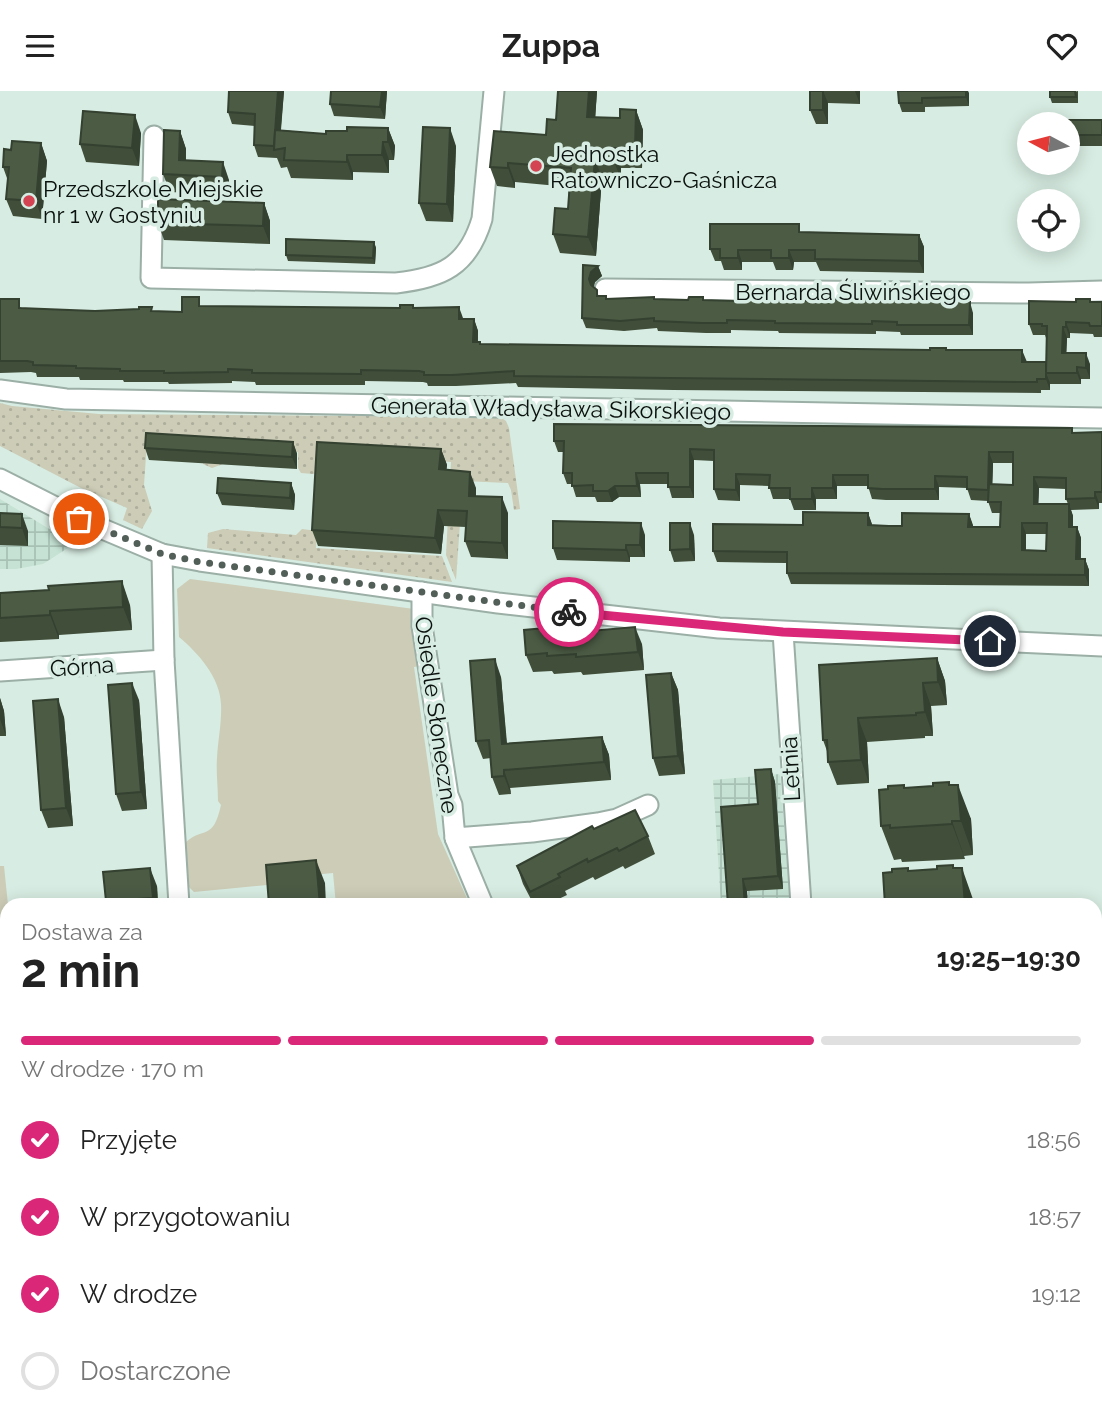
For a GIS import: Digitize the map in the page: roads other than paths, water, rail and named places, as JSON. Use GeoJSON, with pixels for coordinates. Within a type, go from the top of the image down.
{"type":"FeatureCollection","features":[{"type":"Feature","properties":{"kind":"street"},"geometry":{"type":"LineString","coordinates":[[154,136],[151,278],[396,283],[425,280],[451,269],[468,250],[478,233],[482,219],[495,91]]}},
{"type":"Feature","properties":{"kind":"street","name":"Bernarda Śliwińskiego"},"geometry":{"type":"LineString","coordinates":[[605,289],[1029,293],[1102,291]]}},
{"type":"Feature","properties":{"kind":"street","name":"Generała Władysława Sikorskiego"},"geometry":{"type":"LineString","coordinates":[[0,390],[80,400],[1102,418]]}},
{"type":"Feature","properties":{"kind":"street"},"geometry":{"type":"LineString","coordinates":[[0,479],[79,519],[162,554],[200,562],[643,620],[783,632],[1102,646]]}},
{"type":"Feature","properties":{"kind":"street"},"geometry":{"type":"LineString","coordinates":[[162,554],[164,660],[179,898]]}},
{"type":"Feature","properties":{"kind":"street","name":"Osiedle Słoneczne"},"geometry":{"type":"LineString","coordinates":[[422,592],[422,626],[448,795],[452,805],[455,838],[480,898]]}},
{"type":"Feature","properties":{"kind":"street","name":"Letnia"},"geometry":{"type":"LineString","coordinates":[[783,632],[801,898]]}},
{"type":"Feature","properties":{"kind":"street","name":"Górna"},"geometry":{"type":"LineString","coordinates":[[0,671],[164,660]]}},
{"type":"Feature","properties":{"kind":"street","name":"Osiedle Słoneczne"},"geometry":{"type":"LineString","coordinates":[[455,838],[598,823],[617,819],[648,806]]}},
{"type":"Feature","properties":{"kind":"place","name":"Jednostka Ratowniczo-Gaśnicza"},"geometry":{"type":"Point","coordinates":[536,166]}},
{"type":"Feature","properties":{"kind":"place","name":"Przedszkole Miejskie nr 1 w Gostyniu"},"geometry":{"type":"Point","coordinates":[29,201]}}]}
